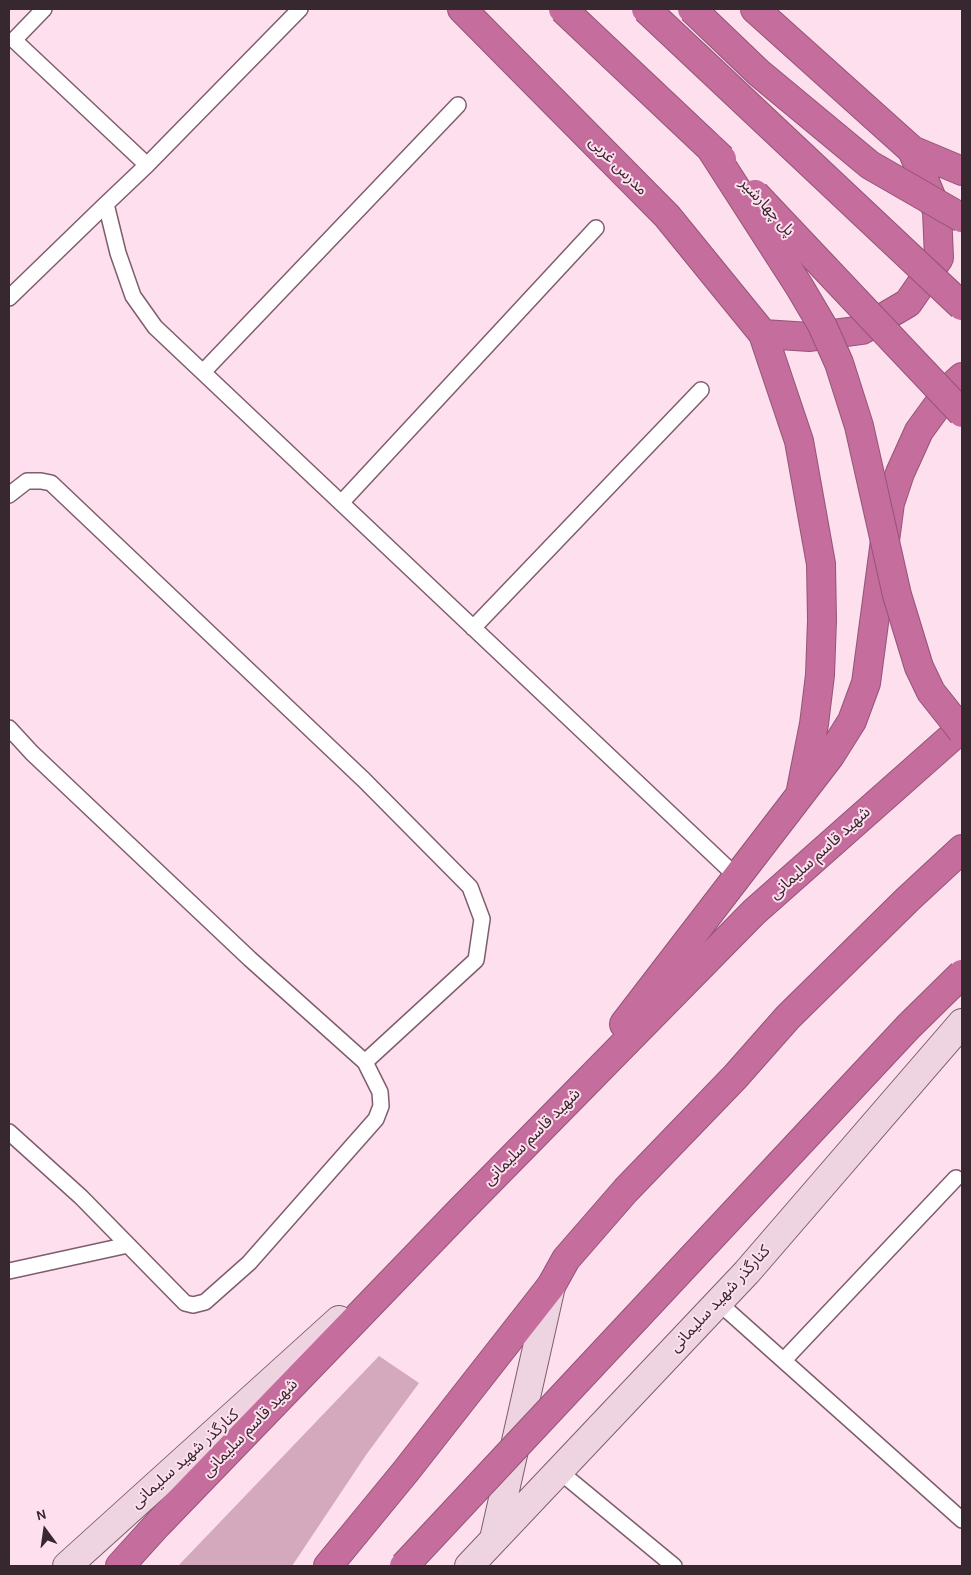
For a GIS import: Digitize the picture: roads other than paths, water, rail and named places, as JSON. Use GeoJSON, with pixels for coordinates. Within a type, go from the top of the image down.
{"type":"FeatureCollection","features":[{"type":"Feature","properties":{"kind":"highway","name":"مدرس غربی"},"geometry":{"type":"LineString","coordinates":[[462,9],[668,216],[763,334]]}},
{"type":"Feature","properties":{"kind":"highway","name":"پل چهارشیر"},"geometry":{"type":"LineString","coordinates":[[563,9],[709,146],[962,413]]}},
{"type":"Feature","properties":{"kind":"highway"},"geometry":{"type":"LineString","coordinates":[[646,9],[962,306]]}},
{"type":"Feature","properties":{"kind":"highway"},"geometry":{"type":"LineString","coordinates":[[692,9],[759,73],[870,164],[962,218]]}},
{"type":"Feature","properties":{"kind":"highway"},"geometry":{"type":"LineString","coordinates":[[755,9],[912,150],[962,171]]}},
{"type":"Feature","properties":{"kind":"highway"},"geometry":{"type":"LineString","coordinates":[[709,146],[800,286],[822,325],[839,364],[859,426],[896,595],[919,668],[931,692],[962,731]]}},
{"type":"Feature","properties":{"kind":"highway"},"geometry":{"type":"LineString","coordinates":[[800,794],[814,724],[820,675],[822,620],[821,564],[799,442],[763,334],[810,337],[862,330],[908,303],[939,258],[937,211],[912,150]]}},
{"type":"Feature","properties":{"kind":"highway"},"geometry":{"type":"LineString","coordinates":[[555,1114],[830,756],[852,721],[866,683],[890,503],[900,473],[920,431],[951,387],[962,377]]}},
{"type":"Feature","properties":{"kind":"highway","name":"شهید قاسم سلیمانی"},"geometry":{"type":"LineString","coordinates":[[120,1566],[157,1525],[459,1212],[754,912],[962,728]]}},
{"type":"Feature","properties":{"kind":"highway"},"geometry":{"type":"LineString","coordinates":[[328,1566],[406,1471],[551,1286],[566,1259],[626,1190],[735,1076],[788,1017],[908,899],[962,849]]}},
{"type":"Feature","properties":{"kind":"highway"},"geometry":{"type":"LineString","coordinates":[[404,1566],[909,1026],[962,974]]}},
{"type":"Feature","properties":{"kind":"street","name":"کنارگذر شهید سلیمانی"},"geometry":{"type":"LineString","coordinates":[[469,1566],[746,1272],[962,1023]]}},
{"type":"Feature","properties":{"kind":"street","name":"کنارگذر شهید سلیمانی"},"geometry":{"type":"LineString","coordinates":[[67,1566],[459,1212]]}},
{"type":"Feature","properties":{"kind":"street"},"geometry":{"type":"LineString","coordinates":[[493,1540],[551,1286]]}},
{"type":"Feature","properties":{"kind":"lane"},"geometry":{"type":"LineString","coordinates":[[44,9],[14,40],[147,166]]}},
{"type":"Feature","properties":{"kind":"lane"},"geometry":{"type":"LineString","coordinates":[[9,298],[147,166],[300,9]]}},
{"type":"Feature","properties":{"kind":"lane"},"geometry":{"type":"LineString","coordinates":[[203,372],[458,105]]}},
{"type":"Feature","properties":{"kind":"lane"},"geometry":{"type":"LineString","coordinates":[[106,204],[118,254],[133,296],[155,327],[736,876]]}},
{"type":"Feature","properties":{"kind":"lane"},"geometry":{"type":"LineString","coordinates":[[341,503],[596,228]]}},
{"type":"Feature","properties":{"kind":"lane"},"geometry":{"type":"LineString","coordinates":[[473,628],[701,390]]}},
{"type":"Feature","properties":{"kind":"lane"},"geometry":{"type":"LineString","coordinates":[[9,495],[27,481],[51,483],[364,780],[470,887],[482,920],[476,960],[365,1062]]}},
{"type":"Feature","properties":{"kind":"lane"},"geometry":{"type":"LineString","coordinates":[[9,728],[32,753],[250,959],[365,1062],[380,1092],[381,1106],[376,1119],[249,1263],[205,1302],[193,1305],[186,1303],[81,1198],[9,1132]]}},
{"type":"Feature","properties":{"kind":"lane"},"geometry":{"type":"LineString","coordinates":[[784,1360],[956,1178]]}},
{"type":"Feature","properties":{"kind":"lane"},"geometry":{"type":"LineString","coordinates":[[9,1271],[128,1245]]}},
{"type":"Feature","properties":{"kind":"lane"},"geometry":{"type":"LineString","coordinates":[[718,1302],[962,1520]]}},
{"type":"Feature","properties":{"kind":"lane"},"geometry":{"type":"LineString","coordinates":[[560,1471],[674,1566]]}}]}
